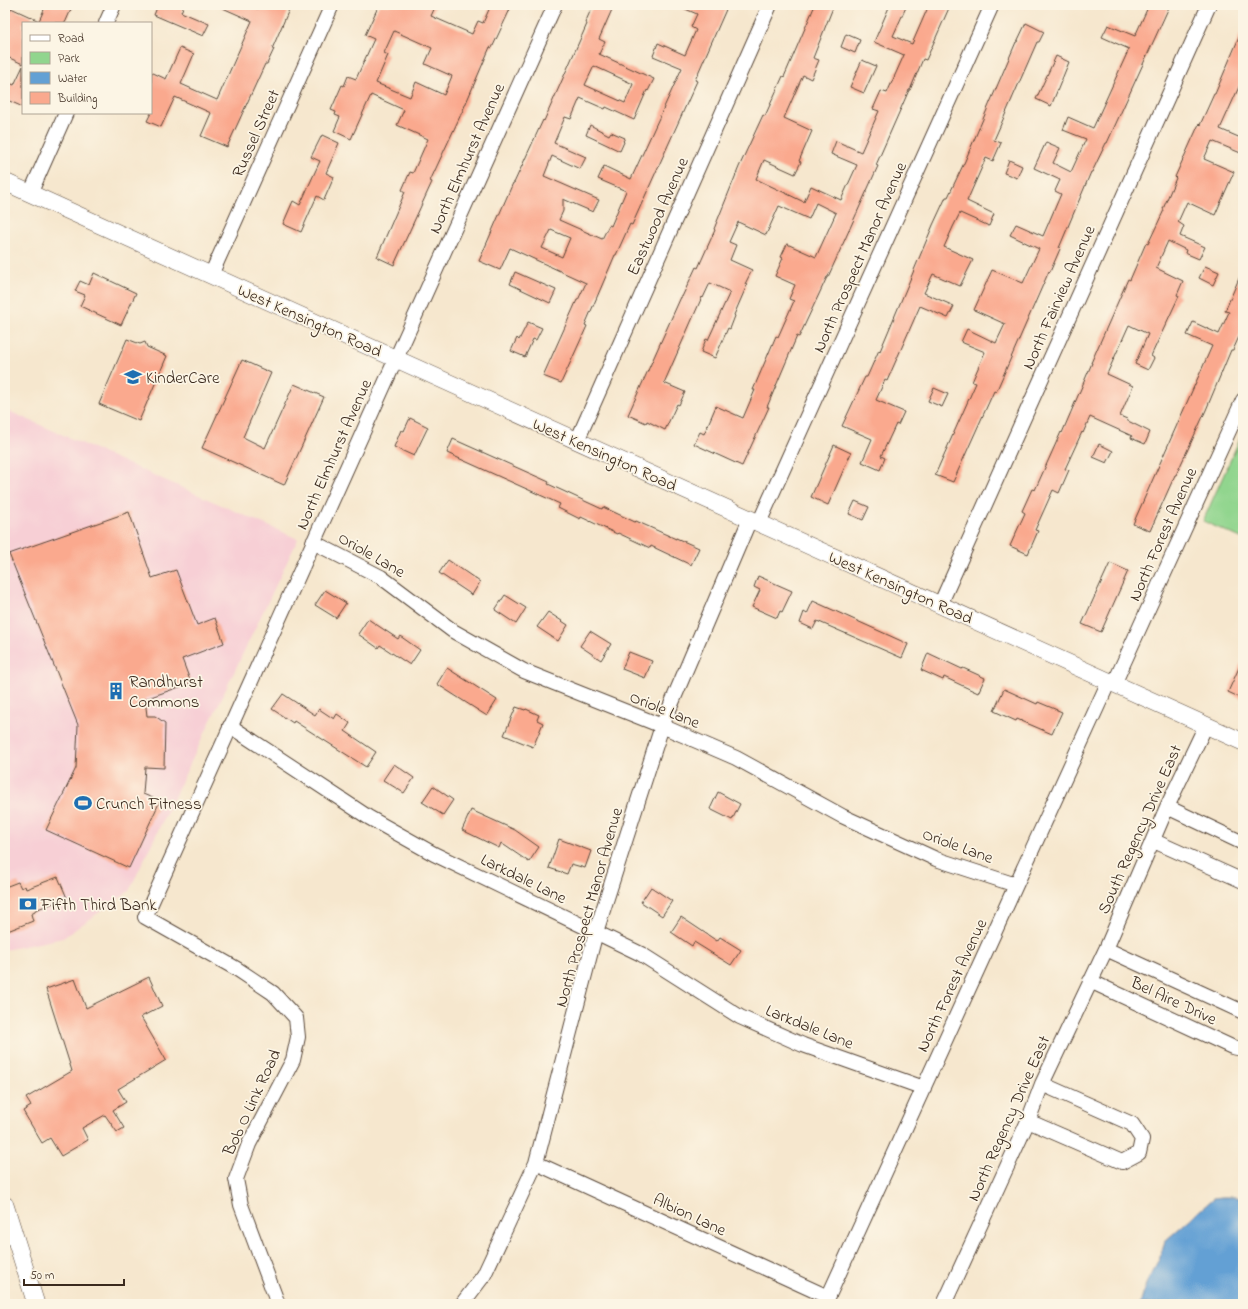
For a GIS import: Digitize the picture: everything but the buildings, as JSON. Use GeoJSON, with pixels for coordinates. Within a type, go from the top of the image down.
{"type":"FeatureCollection","features":[{"type":"Feature","properties":{"kind":"main road","name":"West Kensington Road"},"geometry":{"type":"LineString","coordinates":[[5,182],[1243,742]]}},
{"type":"Feature","properties":{"kind":"main road"},"geometry":{"type":"LineString","coordinates":[[5,1205],[36,1304]]}},
{"type":"Feature","properties":{"kind":"street"},"geometry":{"type":"LineString","coordinates":[[106,22],[114,5]]}},
{"type":"Feature","properties":{"kind":"street","name":"Russel Street"},"geometry":{"type":"LineString","coordinates":[[211,276],[332,5]]}},
{"type":"Feature","properties":{"kind":"street","name":"North Elmhurst Avenue"},"geometry":{"type":"LineString","coordinates":[[144,917],[555,5]]}},
{"type":"Feature","properties":{"kind":"street","name":"Eastwood Avenue"},"geometry":{"type":"LineString","coordinates":[[577,441],[770,5]]}},
{"type":"Feature","properties":{"kind":"street","name":"North Prospect Manor Avenue"},"geometry":{"type":"LineString","coordinates":[[462,1304],[484,1275],[536,1163],[596,932],[662,726],[754,521],[992,5]]}},
{"type":"Feature","properties":{"kind":"street","name":"North Fairview Avenue"},"geometry":{"type":"LineString","coordinates":[[940,605],[1209,5]]}},
{"type":"Feature","properties":{"kind":"street"},"geometry":{"type":"LineString","coordinates":[[30,194],[66,114]]}},
{"type":"Feature","properties":{"kind":"street","name":"North Forest Avenue"},"geometry":{"type":"LineString","coordinates":[[827,1301],[1016,885],[1112,683],[1243,400]]}},
{"type":"Feature","properties":{"kind":"street","name":"Oriole Lane"},"geometry":{"type":"LineString","coordinates":[[313,542],[381,577],[453,631],[524,671],[662,726],[736,758],[842,816],[936,859],[1016,885]]}},
{"type":"Feature","properties":{"kind":"street","name":"South Regency Drive East"},"geometry":{"type":"LineString","coordinates":[[1106,949],[1154,841],[1167,807],[1206,725]]}},
{"type":"Feature","properties":{"kind":"street","name":"Larkdale Lane"},"geometry":{"type":"LineString","coordinates":[[230,726],[368,818],[434,854],[641,954],[740,1017],[803,1045],[924,1088]]}},
{"type":"Feature","properties":{"kind":"street"},"geometry":{"type":"LineString","coordinates":[[1167,807],[1243,843]]}},
{"type":"Feature","properties":{"kind":"street"},"geometry":{"type":"LineString","coordinates":[[1154,841],[1243,881]]}},
{"type":"Feature","properties":{"kind":"street","name":"Bob O Link Road"},"geometry":{"type":"LineString","coordinates":[[144,917],[236,969],[273,994],[296,1018],[298,1037],[292,1060],[250,1144],[236,1179],[241,1205],[278,1304]]}},
{"type":"Feature","properties":{"kind":"street","name":"North Regency Drive East"},"geometry":{"type":"LineString","coordinates":[[944,1304],[1028,1121],[1042,1084],[1106,949]]}},
{"type":"Feature","properties":{"kind":"street","name":"Bel Aire Drive"},"geometry":{"type":"LineString","coordinates":[[1106,949],[1243,1012]]}},
{"type":"Feature","properties":{"kind":"street","name":"Bel Aire Drive"},"geometry":{"type":"LineString","coordinates":[[1090,981],[1232,1047],[1243,1049]]}},
{"type":"Feature","properties":{"kind":"street"},"geometry":{"type":"LineString","coordinates":[[1028,1121],[1122,1162],[1139,1153],[1142,1139],[1132,1124],[1042,1084]]}},
{"type":"Feature","properties":{"kind":"street","name":"Albion Lane"},"geometry":{"type":"LineString","coordinates":[[536,1163],[827,1301]]}},
{"type":"Feature","properties":{"kind":"shaded area","name":"Randhurst Commons"},"geometry":{"type":"Polygon","coordinates":[[[11,412],[298,539],[129,891],[63,938],[5,950],[5,413],[11,412]]]}},
{"type":"Feature","properties":{"kind":"green space"},"geometry":{"type":"Polygon","coordinates":[[[1243,432],[1243,539],[1203,521],[1243,432]]]}},
{"type":"Feature","properties":{"kind":"water"},"geometry":{"type":"Polygon","coordinates":[[[1214,1198],[1243,1198],[1243,1304],[1140,1304],[1146,1284],[1159,1259],[1165,1241],[1214,1198]]]}},
{"type":"Feature","properties":{"kind":"place","name":"KinderCare"},"geometry":{"type":"Point","coordinates":[133,377]}},
{"type":"Feature","properties":{"kind":"place","name":"Randhurst Commons"},"geometry":{"type":"Point","coordinates":[116,691]}},
{"type":"Feature","properties":{"kind":"place","name":"Crunch Fitness"},"geometry":{"type":"Point","coordinates":[83,803]}},
{"type":"Feature","properties":{"kind":"place","name":"Fifth Third Bank"},"geometry":{"type":"Point","coordinates":[28,904]}}]}
